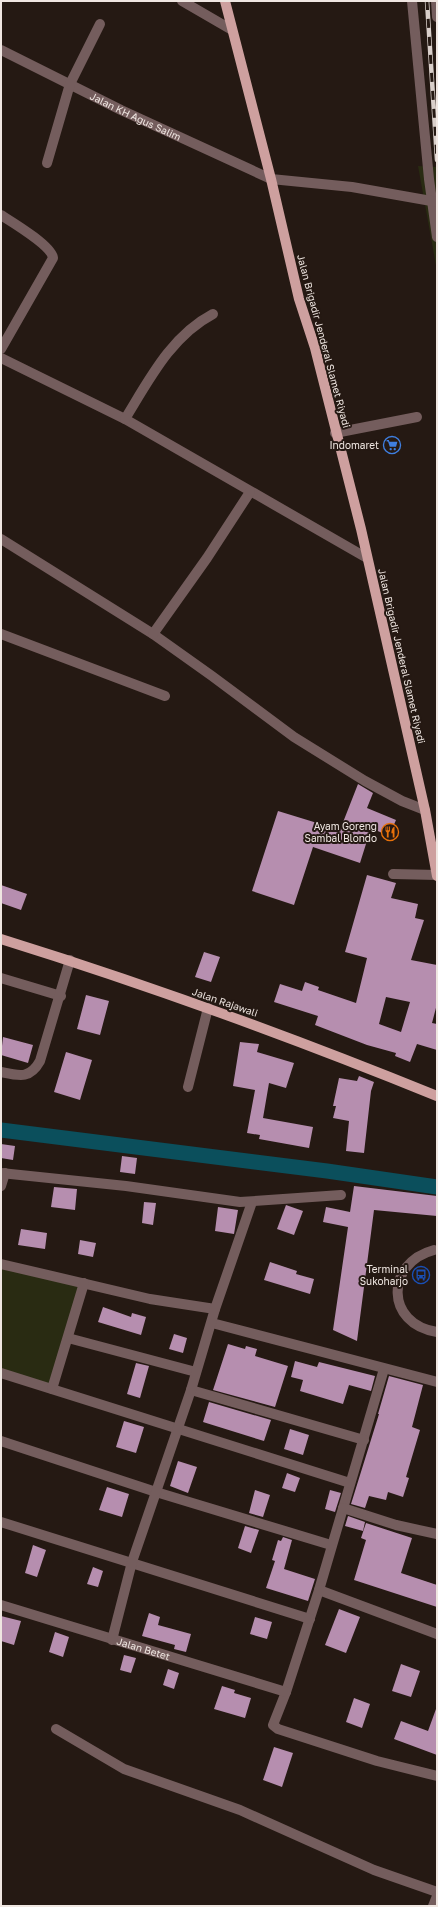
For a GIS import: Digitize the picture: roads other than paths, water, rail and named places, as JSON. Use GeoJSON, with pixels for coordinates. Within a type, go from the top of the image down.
{"type":"FeatureCollection","features":[{"type":"Feature","properties":{"kind":"main road","name":"Jalan Brigadir Jenderal Slamet Riyadi"},"geometry":{"type":"LineString","coordinates":[[225,1],[271,179],[299,299],[315,348],[335,433],[361,529],[366,558],[425,810],[437,875]]}},
{"type":"Feature","properties":{"kind":"main road","name":"Jalan Rajawali"},"geometry":{"type":"LineString","coordinates":[[1,939],[70,960],[208,1008],[318,1048],[437,1096]]}},
{"type":"Feature","properties":{"kind":"street"},"geometry":{"type":"LineString","coordinates":[[182,1],[232,30]]}},
{"type":"Feature","properties":{"kind":"street"},"geometry":{"type":"LineString","coordinates":[[412,1],[437,237]]}},
{"type":"Feature","properties":{"kind":"street"},"geometry":{"type":"LineString","coordinates":[[436,1],[437,17]]}},
{"type":"Feature","properties":{"kind":"street"},"geometry":{"type":"LineString","coordinates":[[47,163],[70,84],[100,24]]}},
{"type":"Feature","properties":{"kind":"street","name":"Jalan KH Agus Salim"},"geometry":{"type":"LineString","coordinates":[[1,50],[121,110],[271,179],[352,187],[434,202]]}},
{"type":"Feature","properties":{"kind":"street"},"geometry":{"type":"LineString","coordinates":[[1,215],[27,232],[51,252],[53,258],[1,349]]}},
{"type":"Feature","properties":{"kind":"street"},"geometry":{"type":"LineString","coordinates":[[125,419],[167,353],[198,322],[213,314]]}},
{"type":"Feature","properties":{"kind":"street"},"geometry":{"type":"LineString","coordinates":[[1,358],[125,419],[366,558]]}},
{"type":"Feature","properties":{"kind":"street"},"geometry":{"type":"LineString","coordinates":[[335,433],[417,417]]}},
{"type":"Feature","properties":{"kind":"street"},"geometry":{"type":"LineString","coordinates":[[153,634],[223,536],[250,492]]}},
{"type":"Feature","properties":{"kind":"street"},"geometry":{"type":"LineString","coordinates":[[1,539],[153,634],[212,676],[294,738],[364,781],[402,801],[425,810]]}},
{"type":"Feature","properties":{"kind":"street"},"geometry":{"type":"LineString","coordinates":[[1,634],[165,696]]}},
{"type":"Feature","properties":{"kind":"street"},"geometry":{"type":"LineString","coordinates":[[393,874],[437,875]]}},
{"type":"Feature","properties":{"kind":"street"},"geometry":{"type":"LineString","coordinates":[[1,1072],[19,1076],[29,1074],[35,1069],[40,1060],[61,996],[70,960]]}},
{"type":"Feature","properties":{"kind":"street"},"geometry":{"type":"LineString","coordinates":[[1,978],[61,996]]}},
{"type":"Feature","properties":{"kind":"street"},"geometry":{"type":"LineString","coordinates":[[188,1087],[208,1008]]}},
{"type":"Feature","properties":{"kind":"street"},"geometry":{"type":"LineString","coordinates":[[1,1186],[3,1173],[126,1186],[228,1201],[252,1202],[341,1195]]}},
{"type":"Feature","properties":{"kind":"street"},"geometry":{"type":"LineString","coordinates":[[112,1640],[132,1562],[191,1390],[215,1309],[252,1202]]}},
{"type":"Feature","properties":{"kind":"street"},"geometry":{"type":"LineString","coordinates":[[435,1246],[415,1257],[408,1263],[399,1284],[399,1302],[400,1308],[409,1320],[420,1327],[437,1332]]}},
{"type":"Feature","properties":{"kind":"street"},"geometry":{"type":"LineString","coordinates":[[1,1264],[150,1299],[215,1309]]}},
{"type":"Feature","properties":{"kind":"street"},"geometry":{"type":"LineString","coordinates":[[52,1389],[84,1283]]}},
{"type":"Feature","properties":{"kind":"street"},"geometry":{"type":"LineString","coordinates":[[212,1323],[437,1382]]}},
{"type":"Feature","properties":{"kind":"street"},"geometry":{"type":"LineString","coordinates":[[68,1338],[196,1372]]}},
{"type":"Feature","properties":{"kind":"street"},"geometry":{"type":"LineString","coordinates":[[384,1369],[310,1619],[286,1692],[273,1723],[275,1728],[378,1761],[437,1776]]}},
{"type":"Feature","properties":{"kind":"street"},"geometry":{"type":"LineString","coordinates":[[1,1374],[350,1483]]}},
{"type":"Feature","properties":{"kind":"street"},"geometry":{"type":"LineString","coordinates":[[191,1390],[364,1440]]}},
{"type":"Feature","properties":{"kind":"street"},"geometry":{"type":"LineString","coordinates":[[1,1441],[156,1492],[331,1545]]}},
{"type":"Feature","properties":{"kind":"street"},"geometry":{"type":"LineString","coordinates":[[343,1508],[396,1525],[437,1534]]}},
{"type":"Feature","properties":{"kind":"street"},"geometry":{"type":"LineString","coordinates":[[1,1522],[310,1619]]}},
{"type":"Feature","properties":{"kind":"street"},"geometry":{"type":"LineString","coordinates":[[319,1590],[437,1634]]}},
{"type":"Feature","properties":{"kind":"street","name":"Jalan Betet"},"geometry":{"type":"LineString","coordinates":[[1,1605],[286,1692]]}},
{"type":"Feature","properties":{"kind":"street"},"geometry":{"type":"LineString","coordinates":[[56,1729],[124,1769],[240,1810],[374,1870],[437,1892]]}},
{"type":"Feature","properties":{"kind":"street"},"geometry":{"type":"LineString","coordinates":[[433,1906],[437,1896]]}},
{"type":"Feature","properties":{"kind":"waterway"},"geometry":{"type":"LineString","coordinates":[[1,1130],[327,1171],[437,1187]]}},
{"type":"Feature","properties":{"kind":"railway"},"geometry":{"type":"LineString","coordinates":[[427,1],[437,160]]}},
{"type":"Feature","properties":{"kind":"place","name":"Indomaret"},"geometry":{"type":"Point","coordinates":[392,445]}},
{"type":"Feature","properties":{"kind":"place","name":"Ayam Goreng Sambal Blondo"},"geometry":{"type":"Point","coordinates":[390,832]}},
{"type":"Feature","properties":{"kind":"place","name":"Terminal Sukoharjo"},"geometry":{"type":"Point","coordinates":[421,1275]}}]}
